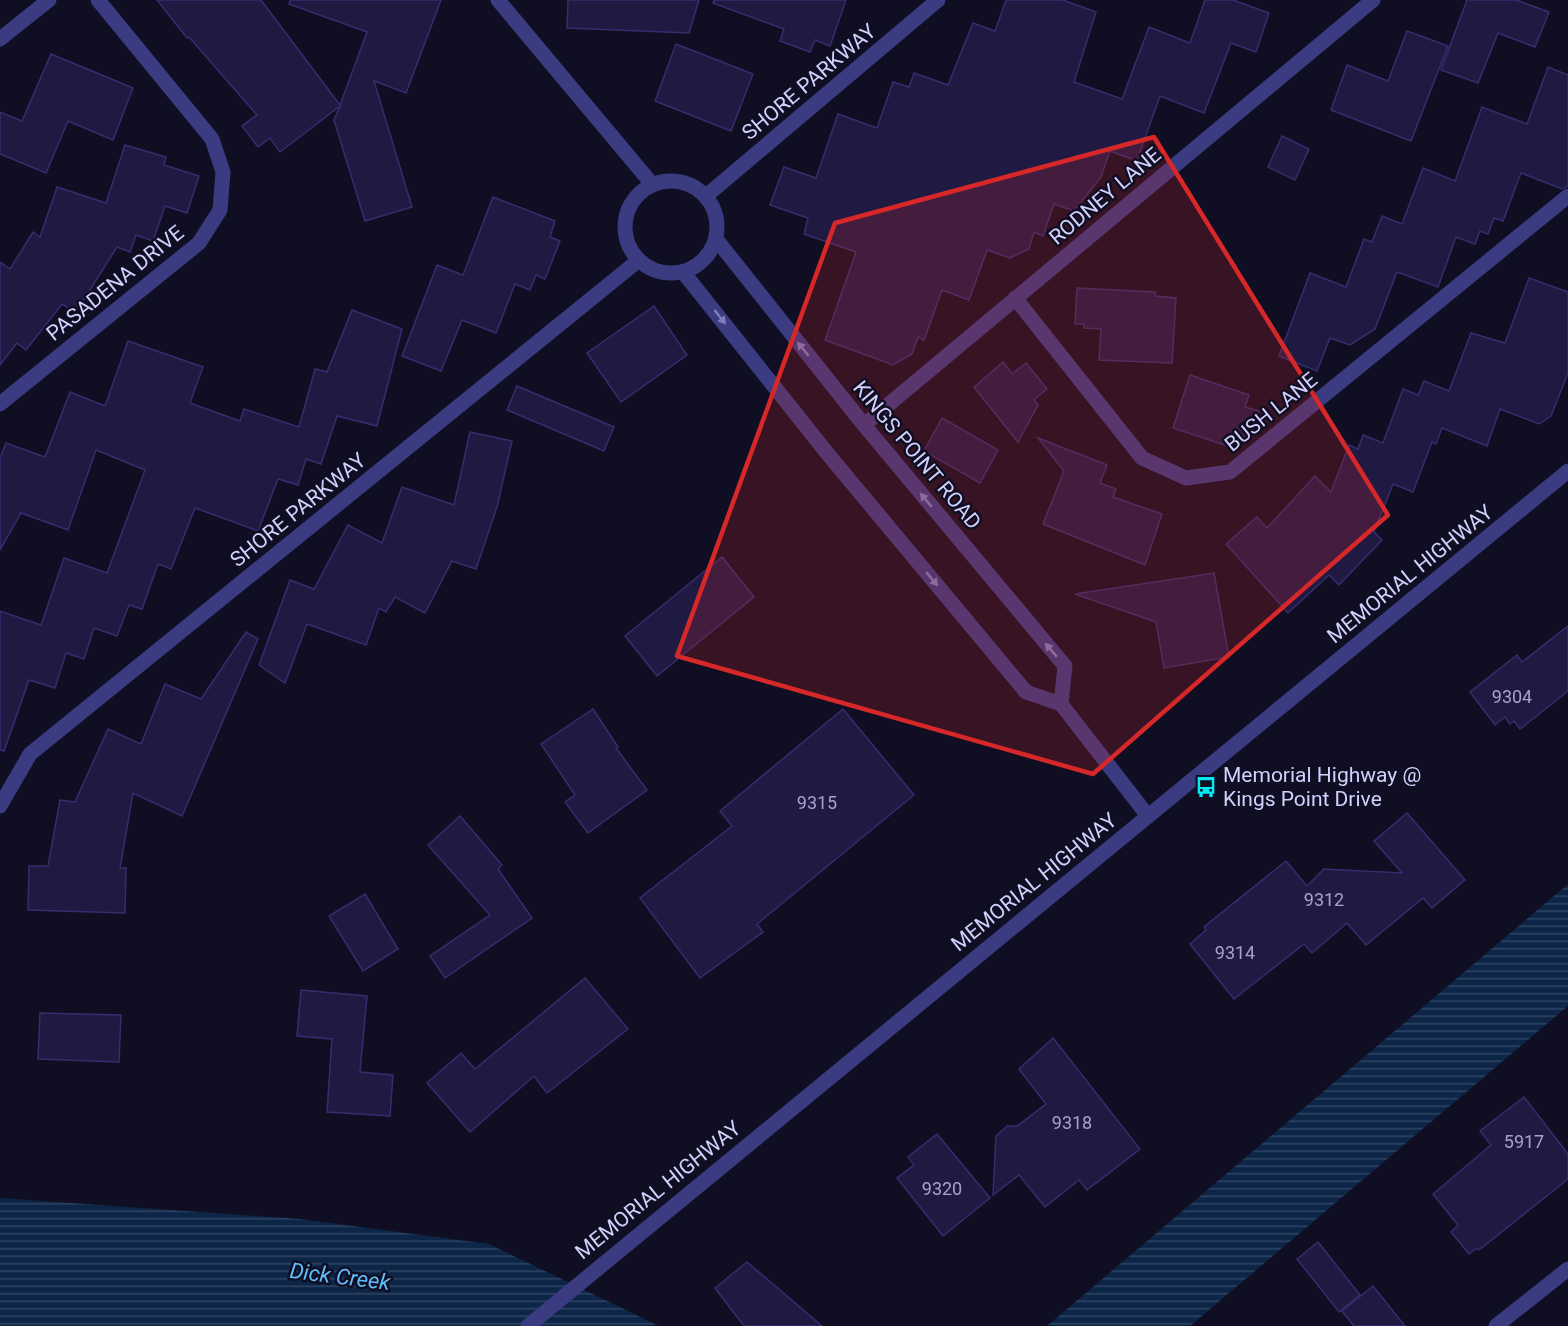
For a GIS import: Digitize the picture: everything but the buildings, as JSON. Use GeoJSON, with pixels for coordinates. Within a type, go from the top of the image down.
{"type":"FeatureCollection","features":[{"type":"Feature","properties":{"kind":"street"},"geometry":{"type":"LineString","coordinates":[[0,39],[49,0]]}},
{"type":"Feature","properties":{"kind":"street","name":"PASADENA DRIVE"},"geometry":{"type":"LineString","coordinates":[[0,404],[199,243],[220,210],[224,172],[212,139],[98,0]]}},
{"type":"Feature","properties":{"kind":"street"},"geometry":{"type":"LineString","coordinates":[[498,0],[652,184]]}},
{"type":"Feature","properties":{"kind":"street","name":"SHORE PARKWAY"},"geometry":{"type":"LineString","coordinates":[[706,196],[938,0]]}},
{"type":"Feature","properties":{"kind":"street","name":"RODNEY LANE"},"geometry":{"type":"LineString","coordinates":[[864,425],[1373,0]]}},
{"type":"Feature","properties":{"kind":"street"},"geometry":{"type":"LineString","coordinates":[[666,180],[681,181],[706,196],[714,209],[717,223],[716,239],[709,254],[697,265],[683,272],[667,273],[652,269],[639,260],[629,247],[625,233],[630,204],[639,192],[652,184],[666,180]]}},
{"type":"Feature","properties":{"kind":"street","name":"BUSH LANE"},"geometry":{"type":"LineString","coordinates":[[1015,298],[1142,458],[1186,478],[1230,472],[1568,196]]}},
{"type":"Feature","properties":{"kind":"street","name":"KINGS POINT ROAD"},"geometry":{"type":"LineString","coordinates":[[716,239],[864,425],[1065,666],[1061,704]]}},
{"type":"Feature","properties":{"kind":"street","name":"SHORE PARKWAY"},"geometry":{"type":"LineString","coordinates":[[0,806],[30,754],[639,260]]}},
{"type":"Feature","properties":{"kind":"street"},"geometry":{"type":"LineString","coordinates":[[683,272],[827,453],[1026,692],[1061,704],[1148,816]]}},
{"type":"Feature","properties":{"kind":"street","name":"MEMORIAL HIGHWAY"},"geometry":{"type":"LineString","coordinates":[[528,1326],[1568,471]]}},
{"type":"Feature","properties":{"kind":"street"},"geometry":{"type":"LineString","coordinates":[[1496,1326],[1568,1269]]}},
{"type":"Feature","properties":{"kind":"highlighted area"},"geometry":{"type":"Polygon","coordinates":[[[1154,137],[1388,515],[1093,774],[677,656],[835,223],[1154,137]]]}},
{"type":"Feature","properties":{"kind":"water"},"geometry":{"type":"Polygon","coordinates":[[[1568,884],[1568,1006],[1190,1326],[1047,1326],[1568,884]]]}},
{"type":"Feature","properties":{"kind":"water","name":"Dick Creek"},"geometry":{"type":"Polygon","coordinates":[[[0,1198],[300,1219],[489,1244],[659,1326],[0,1326],[0,1198]]]}},
{"type":"Feature","properties":{"kind":"place","name":"Memorial Highway @ Kings Point Drive"},"geometry":{"type":"Point","coordinates":[1206,787]}}]}
